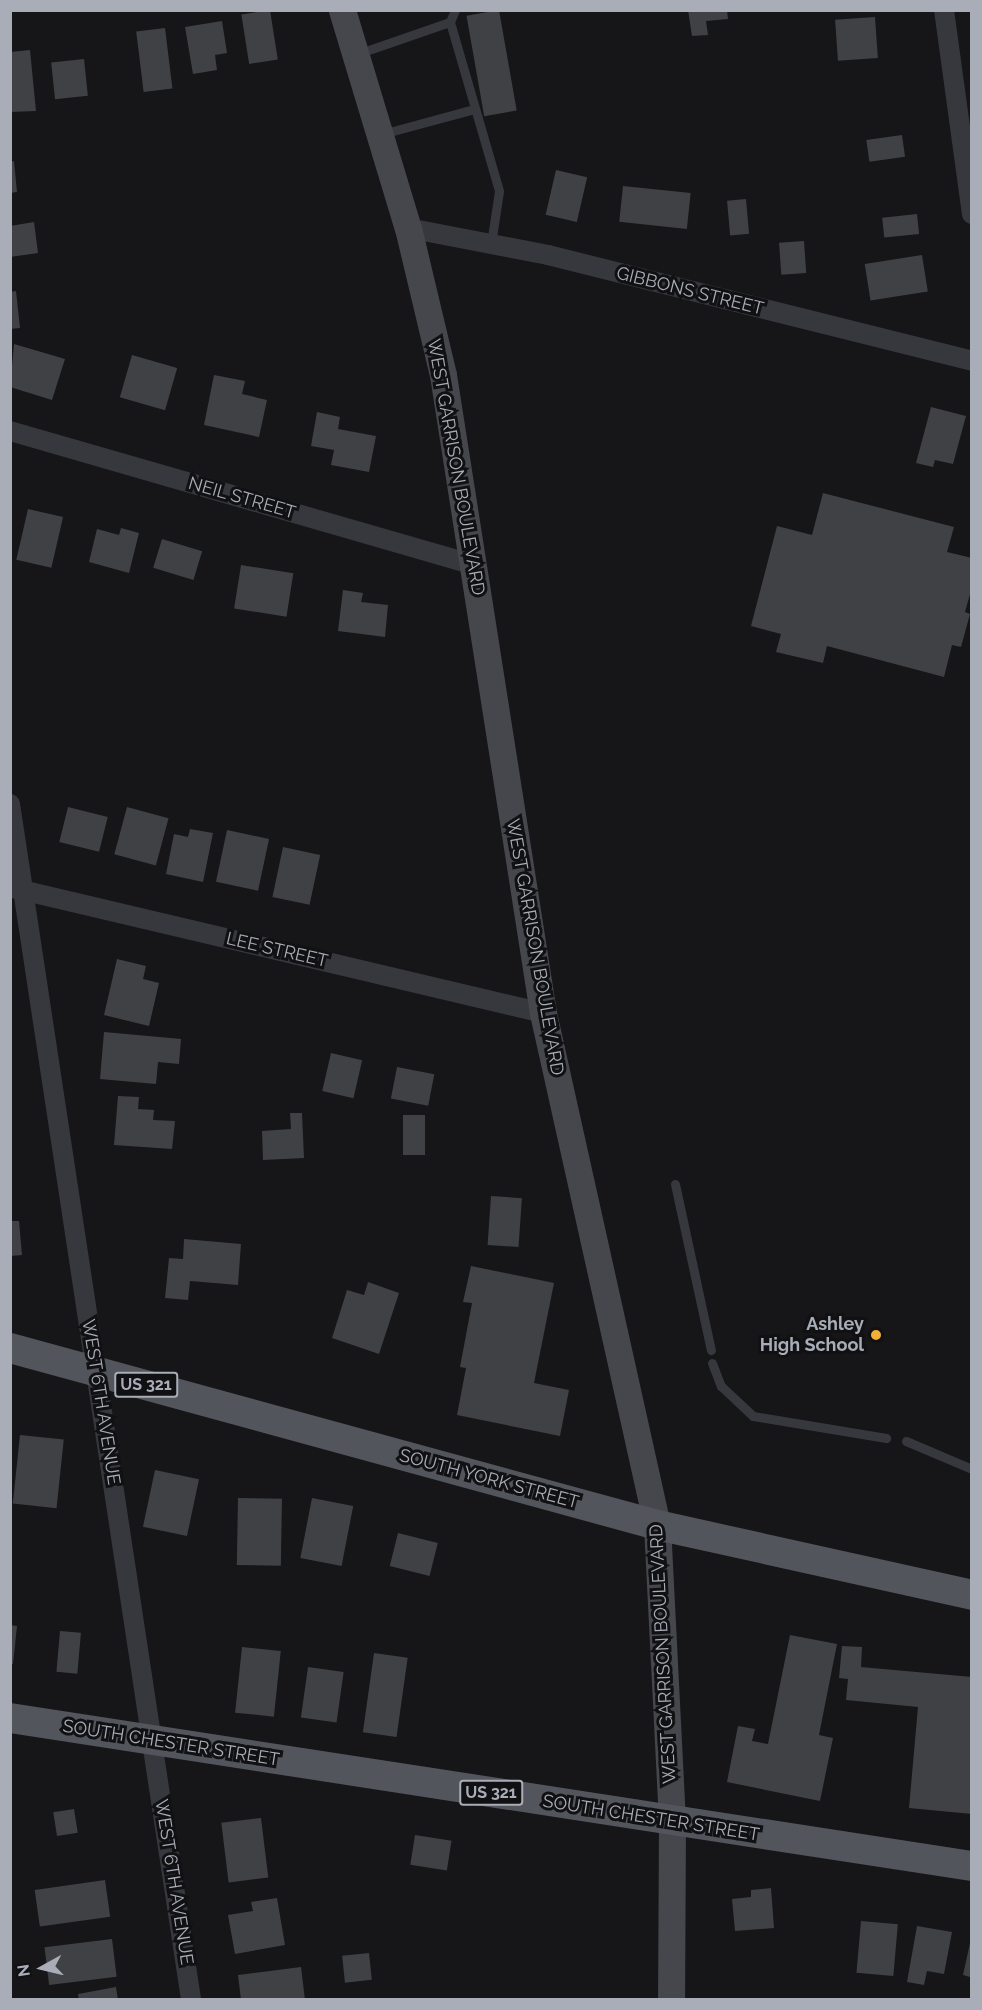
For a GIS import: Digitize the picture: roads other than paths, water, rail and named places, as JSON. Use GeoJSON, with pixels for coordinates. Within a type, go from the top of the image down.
{"type":"FeatureCollection","features":[{"type":"Feature","properties":{"kind":"main road","name":"WEST GARRISON BOULEVARD"},"geometry":{"type":"LineString","coordinates":[[342,10],[408,228],[443,375],[543,1013],[657,1525],[672,1821],[671,2000]]}},
{"type":"Feature","properties":{"kind":"main road","name":"SOUTH YORK STREET"},"geometry":{"type":"LineString","coordinates":[[10,1348],[657,1525],[972,1595]]}},
{"type":"Feature","properties":{"kind":"main road","name":"SOUTH CHESTER STREET"},"geometry":{"type":"LineString","coordinates":[[10,1718],[972,1866]]}},
{"type":"Feature","properties":{"kind":"street"},"geometry":{"type":"LineString","coordinates":[[944,10],[972,214]]}},
{"type":"Feature","properties":{"kind":"street","name":"GIBBONS STREET"},"geometry":{"type":"LineString","coordinates":[[408,228],[490,244],[972,361]]}},
{"type":"Feature","properties":{"kind":"street","name":"NEIL STREET"},"geometry":{"type":"LineString","coordinates":[[10,431],[473,565]]}},
{"type":"Feature","properties":{"kind":"street","name":"WEST 6TH AVENUE"},"geometry":{"type":"LineString","coordinates":[[10,804],[17,889],[96,1371],[191,2000]]}},
{"type":"Feature","properties":{"kind":"street","name":"LEE STREET"},"geometry":{"type":"LineString","coordinates":[[17,889],[543,1013]]}},
{"type":"Feature","properties":{"kind":"lane"},"geometry":{"type":"LineString","coordinates":[[455,10],[450,22],[499,191],[490,244]]}},
{"type":"Feature","properties":{"kind":"lane"},"geometry":{"type":"LineString","coordinates":[[355,55],[450,22]]}},
{"type":"Feature","properties":{"kind":"lane"},"geometry":{"type":"LineString","coordinates":[[379,134],[474,109]]}},
{"type":"Feature","properties":{"kind":"lane"},"geometry":{"type":"LineString","coordinates":[[675,1184],[711,1350]]}},
{"type":"Feature","properties":{"kind":"lane"},"geometry":{"type":"LineString","coordinates":[[712,1363],[721,1386],[753,1416],[886,1438]]}},
{"type":"Feature","properties":{"kind":"lane"},"geometry":{"type":"LineString","coordinates":[[906,1441],[972,1469]]}},
{"type":"Feature","properties":{"kind":"place","name":"Ashley High School"},"geometry":{"type":"Point","coordinates":[876,1335]}}]}
